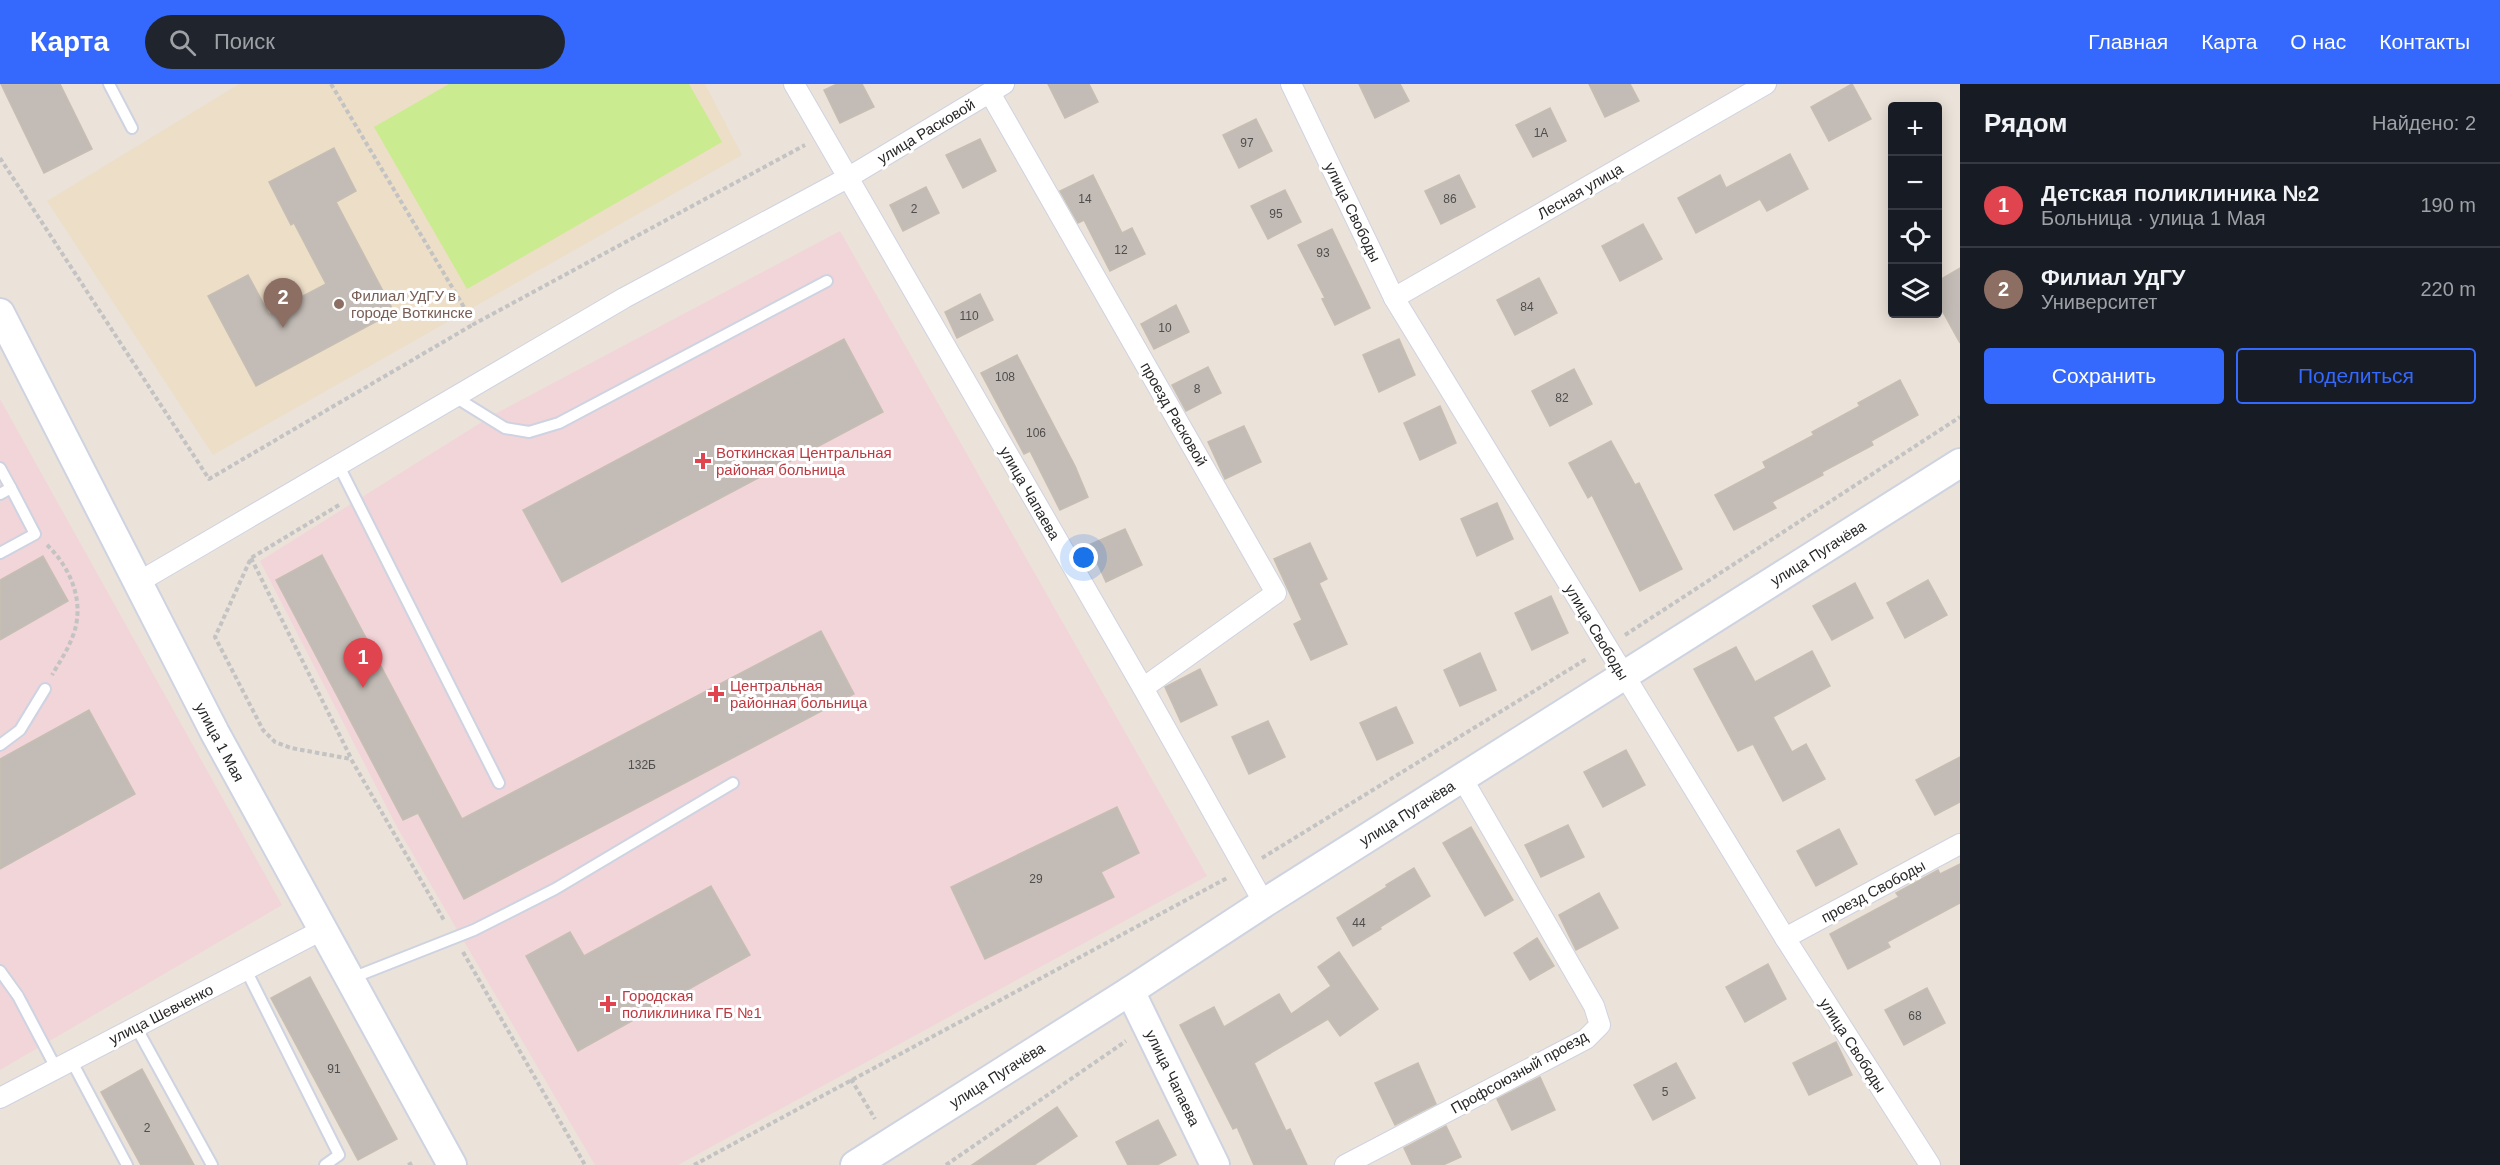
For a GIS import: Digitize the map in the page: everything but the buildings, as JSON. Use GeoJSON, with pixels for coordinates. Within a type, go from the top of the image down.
{"type":"FeatureCollection","features":[{"type":"Feature","properties":{"kind":"main road","name":"улица 1 Мая"},"geometry":{"type":"LineString","coordinates":[[0,313],[215,733],[452,1165]]}},
{"type":"Feature","properties":{"kind":"main road","name":"улица Пугачёва"},"geometry":{"type":"LineString","coordinates":[[855,1165],[1130,991],[1264,903],[1960,463]]}},
{"type":"Feature","properties":{"kind":"main road","name":"улица Чапаева"},"geometry":{"type":"LineString","coordinates":[[1130,991],[1215,1165]]}},
{"type":"Feature","properties":{"kind":"street","name":"улица Чапаева"},"geometry":{"type":"LineString","coordinates":[[794,84],[1143,688],[1264,903]]}},
{"type":"Feature","properties":{"kind":"street","name":"улица Свободы"},"geometry":{"type":"LineString","coordinates":[[1291,84],[1394,298],[1785,938],[1930,1165]]}},
{"type":"Feature","properties":{"kind":"street","name":"Лесная улица"},"geometry":{"type":"LineString","coordinates":[[1394,298],[1766,84]]}},
{"type":"Feature","properties":{"kind":"street","name":"улица Расковой"},"geometry":{"type":"LineString","coordinates":[[137,583],[624,298],[849,177],[997,88]]}},
{"type":"Feature","properties":{"kind":"street","name":"проезд Расковой"},"geometry":{"type":"LineString","coordinates":[[997,88],[1276,593],[1143,688]]}},
{"type":"Feature","properties":{"kind":"street","name":"Профсоюзный проезд"},"geometry":{"type":"LineString","coordinates":[[1345,1165],[1586,1039],[1600,1025],[1594,1006],[1462,778]]}},
{"type":"Feature","properties":{"kind":"street","name":"проезд Свободы"},"geometry":{"type":"LineString","coordinates":[[1785,938],[1960,844]]}},
{"type":"Feature","properties":{"kind":"street","name":"улица Шевченко"},"geometry":{"type":"LineString","coordinates":[[0,1098],[322,930]]}},
{"type":"Feature","properties":{"kind":"lane"},"geometry":{"type":"LineString","coordinates":[[109,84],[132,128]]}},
{"type":"Feature","properties":{"kind":"lane"},"geometry":{"type":"LineString","coordinates":[[455,397],[505,428],[529,432],[559,423],[827,281]]}},
{"type":"Feature","properties":{"kind":"lane"},"geometry":{"type":"LineString","coordinates":[[339,466],[499,783]]}},
{"type":"Feature","properties":{"kind":"lane"},"geometry":{"type":"LineString","coordinates":[[0,468],[35,534],[0,553]]}},
{"type":"Feature","properties":{"kind":"lane"},"geometry":{"type":"LineString","coordinates":[[0,494],[11,488]]}},
{"type":"Feature","properties":{"kind":"lane"},"geometry":{"type":"LineString","coordinates":[[0,746],[20,730],[45,689]]}},
{"type":"Feature","properties":{"kind":"lane"},"geometry":{"type":"LineString","coordinates":[[349,979],[454,938],[555,889],[733,783]]}},
{"type":"Feature","properties":{"kind":"lane"},"geometry":{"type":"LineString","coordinates":[[246,970],[339,1155],[324,1165]]}},
{"type":"Feature","properties":{"kind":"lane"},"geometry":{"type":"LineString","coordinates":[[0,971],[127,1165]]}},
{"type":"Feature","properties":{"kind":"lane"},"geometry":{"type":"LineString","coordinates":[[136,1027],[212,1165]]}},
{"type":"Feature","properties":{"kind":"path"},"geometry":{"type":"LineString","coordinates":[[331,84],[474,324]]}},
{"type":"Feature","properties":{"kind":"path"},"geometry":{"type":"LineString","coordinates":[[0,158],[209,479],[474,324],[824,135]]}},
{"type":"Feature","properties":{"kind":"path"},"geometry":{"type":"LineString","coordinates":[[351,759],[291,748],[275,742],[263,730],[215,637],[251,558],[355,495]]}},
{"type":"Feature","properties":{"kind":"path"},"geometry":{"type":"LineString","coordinates":[[35,534],[53,550],[67,571],[77,593],[79,615],[72,638],[45,689]]}},
{"type":"Feature","properties":{"kind":"path"},"geometry":{"type":"LineString","coordinates":[[251,558],[351,759],[585,1165]]}},
{"type":"Feature","properties":{"kind":"path"},"geometry":{"type":"LineString","coordinates":[[694,1165],[1244,869]]}},
{"type":"Feature","properties":{"kind":"path"},"geometry":{"type":"LineString","coordinates":[[946,1165],[1148,1025]]}},
{"type":"Feature","properties":{"kind":"path"},"geometry":{"type":"LineString","coordinates":[[851,1079],[875,1119]]}},
{"type":"Feature","properties":{"kind":"path"},"geometry":{"type":"LineString","coordinates":[[408,1165],[414,1162]]}},
{"type":"Feature","properties":{"kind":"shaded area"},"geometry":{"type":"Polygon","coordinates":[[[239,84],[705,84],[742,155],[213,455],[47,201],[239,84]]]}},
{"type":"Feature","properties":{"kind":"shaded area","name":"Центральная районная больница"},"geometry":{"type":"Polygon","coordinates":[[[840,231],[1207,876],[678,1165],[595,1165],[397,827],[260,561],[493,415],[840,231]]]}},
{"type":"Feature","properties":{"kind":"shaded area"},"geometry":{"type":"Polygon","coordinates":[[[0,399],[282,905],[0,1070],[0,399]]]}},
{"type":"Feature","properties":{"kind":"green space"},"geometry":{"type":"Polygon","coordinates":[[[449,84],[689,84],[722,142],[467,289],[374,127],[449,84]]]}},
{"type":"Feature","properties":{"kind":"place","name":"Филиал УдГУ в городе Воткинске"},"geometry":{"type":"Point","coordinates":[339,304]}},
{"type":"Feature","properties":{"kind":"place","name":"Филиал УдГУ"},"geometry":{"type":"Point","coordinates":[283,328]}},
{"type":"Feature","properties":{"kind":"place","name":"Воткинская Центральная районая больница"},"geometry":{"type":"Point","coordinates":[703,461]}},
{"type":"Feature","properties":{"kind":"place","name":"Детская поликлиника №2"},"geometry":{"type":"Point","coordinates":[363,688]}},
{"type":"Feature","properties":{"kind":"place","name":"Центральная районная больница"},"geometry":{"type":"Point","coordinates":[716,694]}},
{"type":"Feature","properties":{"kind":"place","name":"Городская поликлиника ГБ №1"},"geometry":{"type":"Point","coordinates":[608,1004]}}]}
